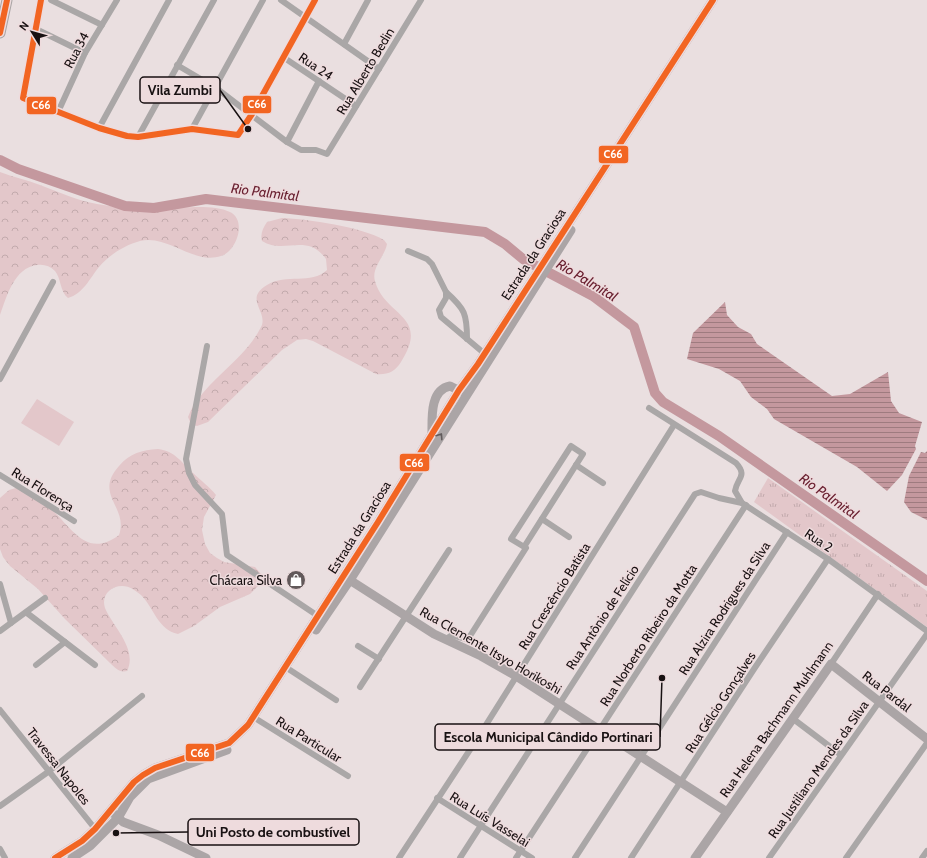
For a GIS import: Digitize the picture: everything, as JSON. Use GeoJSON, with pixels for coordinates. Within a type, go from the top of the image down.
{"type":"FeatureCollection","features":[{"type":"Feature","properties":{"kind":"highway"},"geometry":{"type":"LineString","coordinates":[[0,33],[7,0]]}},
{"type":"Feature","properties":{"kind":"main road","name":"Estrada da Graciosa"},"geometry":{"type":"LineString","coordinates":[[549,259],[713,0]]}},
{"type":"Feature","properties":{"kind":"main road","name":"Estrada da Graciosa"},"geometry":{"type":"LineString","coordinates":[[115,814],[134,782],[143,775],[155,768],[219,748],[229,743],[248,725],[318,616],[347,578],[432,434],[463,392],[485,354],[720,0]]}},
{"type":"Feature","properties":{"kind":"main road","name":"Estrada da Graciosa"},"geometry":{"type":"LineString","coordinates":[[72,858],[90,846],[98,832],[148,779],[224,752],[236,745],[246,736],[290,670],[463,392],[537,277]]}},
{"type":"Feature","properties":{"kind":"main road"},"geometry":{"type":"LineString","coordinates":[[432,434],[434,404],[438,393],[444,387],[450,386],[463,392]]}},
{"type":"Feature","properties":{"kind":"main road","name":"Rua Clemente Itsyo Horikoshi"},"geometry":{"type":"LineString","coordinates":[[347,578],[446,639],[481,656],[516,676],[681,784],[727,812]]}},
{"type":"Feature","properties":{"kind":"main road","name":"Rua Pardal"},"geometry":{"type":"LineString","coordinates":[[831,664],[927,739]]}},
{"type":"Feature","properties":{"kind":"main road","name":"Rua Helena Bachmann Muhlmann"},"geometry":{"type":"LineString","coordinates":[[695,858],[831,664]]}},
{"type":"Feature","properties":{"kind":"main road"},"geometry":{"type":"LineString","coordinates":[[115,814],[123,822],[193,855],[206,858]]}},
{"type":"Feature","properties":{"kind":"main road","name":"Estrada da Graciosa"},"geometry":{"type":"LineString","coordinates":[[55,858],[98,832]]}},
{"type":"Feature","properties":{"kind":"street"},"geometry":{"type":"LineString","coordinates":[[41,0],[23,98],[99,128],[138,137],[192,129],[238,135],[252,114],[315,0]]}},
{"type":"Feature","properties":{"kind":"street"},"geometry":{"type":"LineString","coordinates":[[51,0],[102,25]]}},
{"type":"Feature","properties":{"kind":"street","name":"Rua 34"},"geometry":{"type":"LineString","coordinates":[[58,112],[84,53],[117,0]]}},
{"type":"Feature","properties":{"kind":"street"},"geometry":{"type":"LineString","coordinates":[[99,128],[169,0]]}},
{"type":"Feature","properties":{"kind":"street"},"geometry":{"type":"LineString","coordinates":[[138,137],[214,0]]}},
{"type":"Feature","properties":{"kind":"street"},"geometry":{"type":"LineString","coordinates":[[192,129],[264,0]]}},
{"type":"Feature","properties":{"kind":"street"},"geometry":{"type":"LineString","coordinates":[[281,0],[379,68]]}},
{"type":"Feature","properties":{"kind":"street"},"geometry":{"type":"LineString","coordinates":[[344,44],[368,0]]}},
{"type":"Feature","properties":{"kind":"street","name":"Rua Alberto Bedin"},"geometry":{"type":"LineString","coordinates":[[287,142],[301,150],[316,150],[327,154],[421,0]]}},
{"type":"Feature","properties":{"kind":"street"},"geometry":{"type":"LineString","coordinates":[[36,29],[84,53]]}},
{"type":"Feature","properties":{"kind":"street","name":"Rua 24"},"geometry":{"type":"LineString","coordinates":[[283,57],[356,106]]}},
{"type":"Feature","properties":{"kind":"street"},"geometry":{"type":"LineString","coordinates":[[177,65],[216,88],[287,142],[319,81]]}},
{"type":"Feature","properties":{"kind":"street"},"geometry":{"type":"LineString","coordinates":[[408,251],[427,259],[432,264],[446,292],[460,304],[467,318],[467,339]]}},
{"type":"Feature","properties":{"kind":"street"},"geometry":{"type":"LineString","coordinates":[[0,379],[53,282]]}},
{"type":"Feature","properties":{"kind":"street"},"geometry":{"type":"LineString","coordinates":[[446,292],[446,298],[439,310],[441,316],[485,354]]}},
{"type":"Feature","properties":{"kind":"street"},"geometry":{"type":"LineString","coordinates":[[207,346],[186,459],[189,473],[194,485],[222,514],[227,555],[318,616]]}},
{"type":"Feature","properties":{"kind":"street"},"geometry":{"type":"LineString","coordinates":[[649,408],[674,425],[714,448],[739,466],[742,475],[735,491],[744,504]]}},
{"type":"Feature","properties":{"kind":"street","name":"Rua Crescêncio Batista"},"geometry":{"type":"LineString","coordinates":[[399,858],[674,425]]}},
{"type":"Feature","properties":{"kind":"street"},"geometry":{"type":"LineString","coordinates":[[446,639],[452,635],[466,639],[470,636],[583,454],[571,446],[511,539],[524,547]]}},
{"type":"Feature","properties":{"kind":"street"},"geometry":{"type":"LineString","coordinates":[[576,465],[603,483]]}},
{"type":"Feature","properties":{"kind":"street","name":"Rua Florença"},"geometry":{"type":"LineString","coordinates":[[0,475],[74,521]]}},
{"type":"Feature","properties":{"kind":"street"},"geometry":{"type":"LineString","coordinates":[[0,483],[8,480]]}},
{"type":"Feature","properties":{"kind":"street","name":"Rua Antônio de Felício"},"geometry":{"type":"LineString","coordinates":[[460,858],[695,494],[701,492],[744,504]]}},
{"type":"Feature","properties":{"kind":"street","name":"Rua 2"},"geometry":{"type":"LineString","coordinates":[[744,504],[828,559],[927,631]]}},
{"type":"Feature","properties":{"kind":"street","name":"Rua Norberto Ribeiro da Motta"},"geometry":{"type":"LineString","coordinates":[[516,858],[744,504]]}},
{"type":"Feature","properties":{"kind":"street"},"geometry":{"type":"LineString","coordinates":[[542,519],[569,537]]}},
{"type":"Feature","properties":{"kind":"street","name":"Rua Alzira Rodrigues da Silva"},"geometry":{"type":"LineString","coordinates":[[576,858],[786,532]]}},
{"type":"Feature","properties":{"kind":"street"},"geometry":{"type":"LineString","coordinates":[[360,687],[449,550]]}},
{"type":"Feature","properties":{"kind":"street","name":"Rua Gélcio Gonçalves"},"geometry":{"type":"LineString","coordinates":[[631,858],[681,784],[754,669],[828,559]]}},
{"type":"Feature","properties":{"kind":"street"},"geometry":{"type":"LineString","coordinates":[[0,584],[11,622]]}},
{"type":"Feature","properties":{"kind":"street","name":"Rua Helena Bachmann Muhlmann"},"geometry":{"type":"LineString","coordinates":[[831,664],[878,594]]}},
{"type":"Feature","properties":{"kind":"street"},"geometry":{"type":"LineString","coordinates":[[0,631],[46,598]]}},
{"type":"Feature","properties":{"kind":"street"},"geometry":{"type":"LineString","coordinates":[[27,613],[95,665]]}},
{"type":"Feature","properties":{"kind":"street","name":"Rua Justiliano Mendes da Silva"},"geometry":{"type":"LineString","coordinates":[[769,858],[927,634]]}},
{"type":"Feature","properties":{"kind":"street"},"geometry":{"type":"LineString","coordinates":[[36,665],[64,642]]}},
{"type":"Feature","properties":{"kind":"street"},"geometry":{"type":"LineString","coordinates":[[358,646],[379,659]]}},
{"type":"Feature","properties":{"kind":"street"},"geometry":{"type":"LineString","coordinates":[[290,670],[336,700]]}},
{"type":"Feature","properties":{"kind":"street"},"geometry":{"type":"LineString","coordinates":[[0,806],[48,772],[142,696]]}},
{"type":"Feature","properties":{"kind":"street","name":"Travessa Napoles"},"geometry":{"type":"LineString","coordinates":[[1,712],[98,832]]}},
{"type":"Feature","properties":{"kind":"street"},"geometry":{"type":"LineString","coordinates":[[792,718],[841,755]]}},
{"type":"Feature","properties":{"kind":"street","name":"Rua Particular"},"geometry":{"type":"LineString","coordinates":[[258,720],[348,776]]}},
{"type":"Feature","properties":{"kind":"street"},"geometry":{"type":"LineString","coordinates":[[846,858],[927,743]]}},
{"type":"Feature","properties":{"kind":"street","name":"Rua Luís Vasselai"},"geometry":{"type":"LineString","coordinates":[[437,798],[532,858]]}},
{"type":"Feature","properties":{"kind":"street"},"geometry":{"type":"LineString","coordinates":[[0,850],[5,858]]}},
{"type":"Feature","properties":{"kind":"street"},"geometry":{"type":"LineString","coordinates":[[922,858],[927,851]]}},
{"type":"Feature","properties":{"kind":"green space"},"geometry":{"type":"Polygon","coordinates":[[[0,172],[90,203],[132,208],[216,208],[230,212],[235,216],[239,228],[238,235],[232,248],[227,253],[211,258],[190,253],[161,242],[150,240],[134,243],[108,258],[78,293],[68,298],[63,292],[57,274],[53,269],[42,265],[29,267],[22,271],[12,284],[0,315],[0,172]]]}},
{"type":"Feature","properties":{"kind":"green space"},"geometry":{"type":"Polygon","coordinates":[[[282,218],[320,222],[349,228],[374,235],[384,240],[387,244],[386,249],[375,271],[375,281],[380,293],[403,317],[408,325],[411,334],[409,346],[401,362],[396,368],[384,374],[376,374],[313,341],[306,339],[297,340],[282,350],[208,422],[197,426],[191,424],[188,417],[194,405],[213,382],[244,351],[254,339],[261,327],[263,321],[257,300],[257,295],[260,290],[274,282],[314,277],[327,270],[326,259],[319,251],[311,247],[303,245],[270,245],[262,241],[262,231],[267,222],[282,218]]]}},
{"type":"Feature","properties":{"kind":"green space"},"geometry":{"type":"Polygon","coordinates":[[[37,399],[74,422],[59,446],[21,423],[37,399]]]}},
{"type":"Feature","properties":{"kind":"green space"},"geometry":{"type":"Polygon","coordinates":[[[158,449],[169,452],[177,458],[216,495],[204,517],[202,530],[205,544],[210,553],[224,562],[255,567],[262,575],[261,583],[250,594],[220,607],[194,626],[178,634],[171,632],[161,623],[146,600],[135,590],[128,587],[118,586],[110,590],[105,596],[105,608],[123,638],[129,655],[130,663],[127,671],[122,671],[118,670],[112,665],[65,619],[38,589],[10,566],[3,557],[0,549],[0,498],[9,490],[16,488],[45,504],[80,538],[97,544],[107,542],[119,535],[121,525],[120,516],[110,493],[109,485],[112,476],[119,466],[132,455],[142,451],[158,449]]]}},
{"type":"Feature","properties":{"kind":"green space"},"geometry":{"type":"Polygon","coordinates":[[[768,478],[927,591],[927,627],[754,502],[768,478]]]}},
{"type":"Feature","properties":{"kind":"shaded area"},"geometry":{"type":"Polygon","coordinates":[[[725,302],[727,315],[738,327],[751,334],[757,344],[832,396],[850,394],[888,372],[891,401],[899,413],[922,422],[915,446],[916,449],[902,475],[887,491],[857,467],[774,419],[767,409],[751,397],[740,381],[719,369],[687,359],[693,333],[725,302]]]}},
{"type":"Feature","properties":{"kind":"shaded area"},"geometry":{"type":"Polygon","coordinates":[[[927,451],[927,520],[911,512],[904,502],[909,476],[921,452],[925,453],[927,451]]]}},
{"type":"Feature","properties":{"kind":"waterway","name":"Rio Palmital"},"geometry":{"type":"LineString","coordinates":[[0,160],[18,169],[125,206],[154,208],[206,199],[485,232],[505,244],[523,259],[593,296],[634,327],[655,393],[663,402],[719,436],[927,581]]}},
{"type":"Feature","properties":{"kind":"transit line","name":"C66"},"geometry":{"type":"LineString","coordinates":[[0,33],[7,0]]}},
{"type":"Feature","properties":{"kind":"transit line","name":"C66"},"geometry":{"type":"LineString","coordinates":[[41,0],[23,98],[99,128],[127,136],[138,137],[192,129],[238,135],[252,114],[315,0]]}},
{"type":"Feature","properties":{"kind":"transit line","name":"C66"},"geometry":{"type":"LineString","coordinates":[[55,858],[82,841],[95,829],[134,782],[143,775],[155,768],[229,743],[248,725],[378,522],[459,390],[478,364],[713,0]]}},
{"type":"Feature","properties":{"kind":"place","name":"Vila Zumbi"},"geometry":{"type":"Point","coordinates":[248,129]}},
{"type":"Feature","properties":{"kind":"place","name":"Chácara Silva"},"geometry":{"type":"Point","coordinates":[296,580]}},
{"type":"Feature","properties":{"kind":"place","name":"Escola Municipal Cândido Portinari"},"geometry":{"type":"Point","coordinates":[662,678]}},
{"type":"Feature","properties":{"kind":"place","name":"Uni Posto de combustível"},"geometry":{"type":"Point","coordinates":[116,833]}}]}
